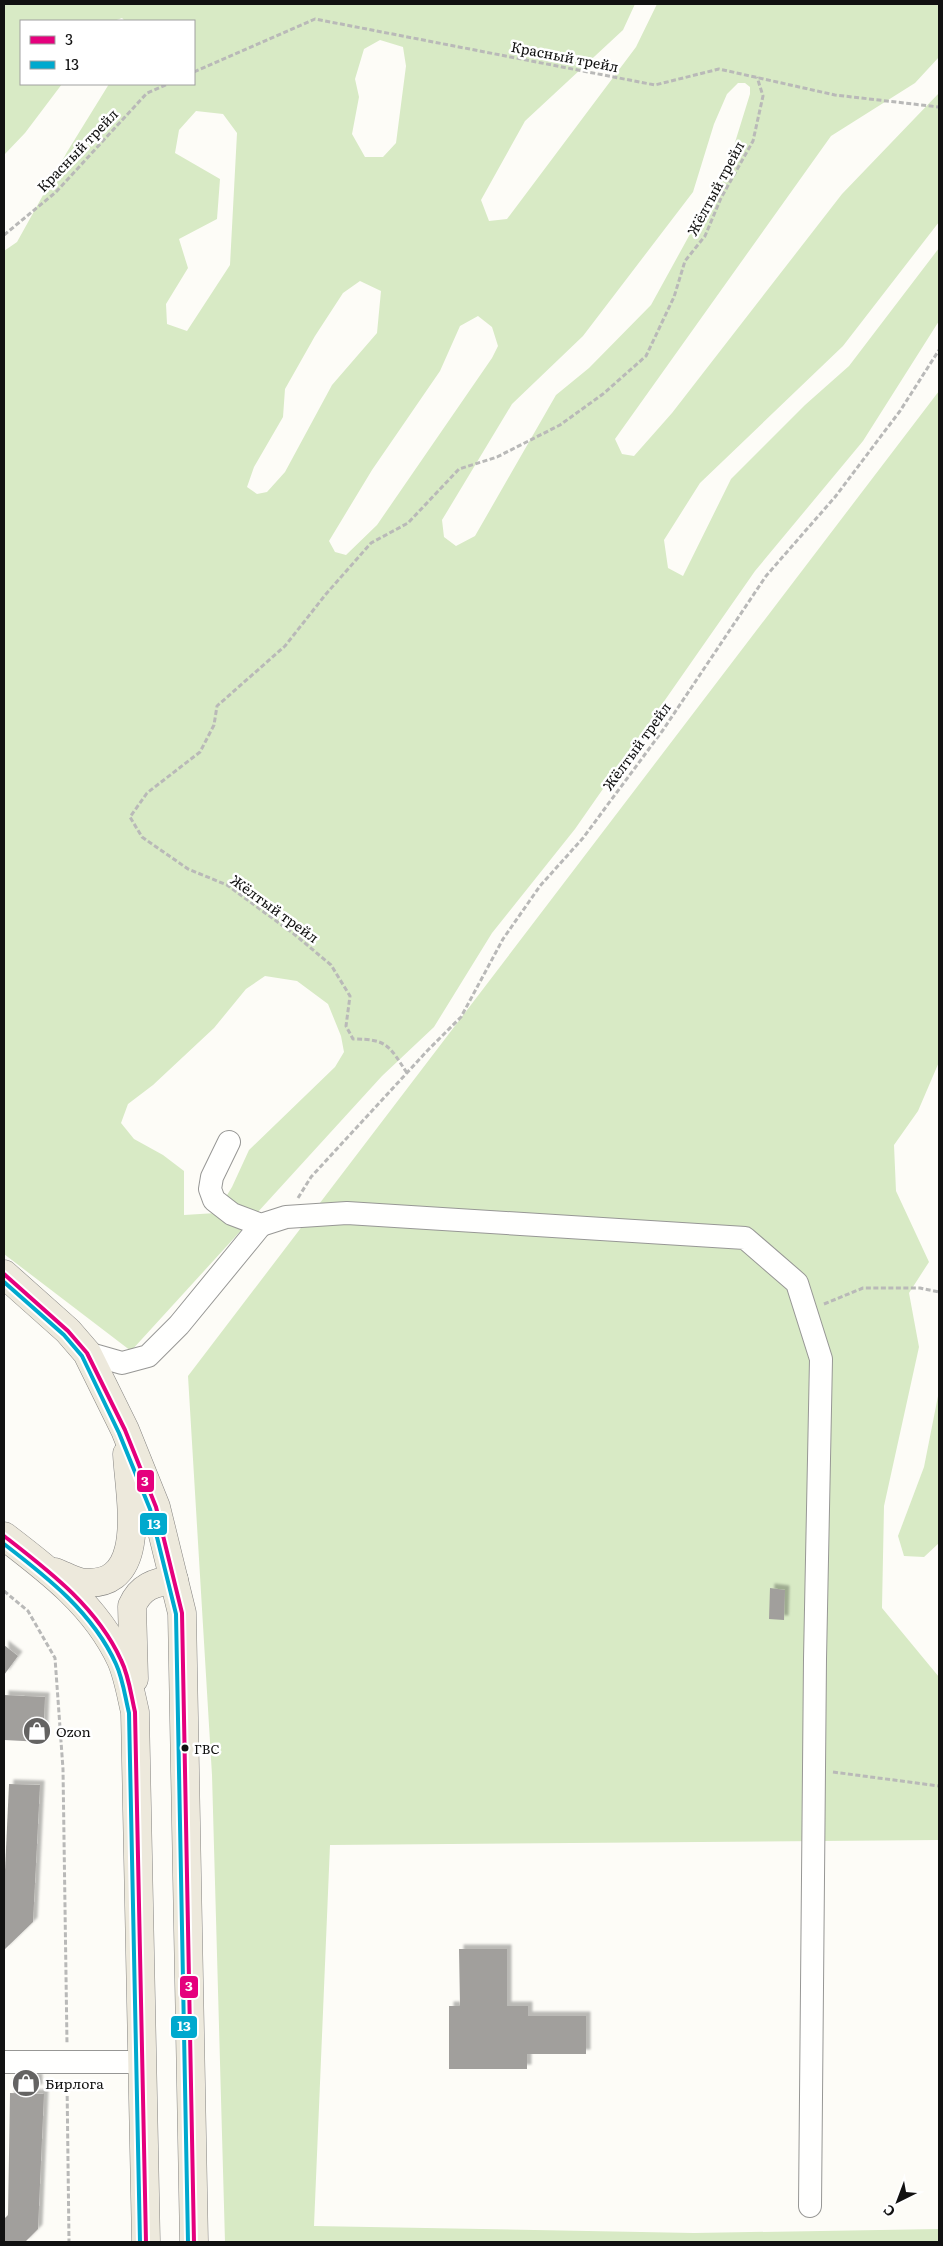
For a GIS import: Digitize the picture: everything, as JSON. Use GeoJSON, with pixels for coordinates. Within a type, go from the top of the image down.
{"type":"FeatureCollection","features":[{"type":"Feature","properties":{"kind":"main road"},"geometry":{"type":"LineString","coordinates":[[4,1274],[68,1331],[87,1353],[126,1430],[156,1507],[182,1613],[194,2242]]}},
{"type":"Feature","properties":{"kind":"main road"},"geometry":{"type":"LineString","coordinates":[[51,1571],[79,1582],[99,1582],[116,1575],[126,1562],[132,1541],[126,1430]]}},
{"type":"Feature","properties":{"kind":"main road"},"geometry":{"type":"LineString","coordinates":[[4,1536],[51,1571],[82,1602],[104,1629],[122,1662],[135,1712]]}},
{"type":"Feature","properties":{"kind":"main road"},"geometry":{"type":"LineString","coordinates":[[146,2242],[144,2062],[132,1606],[136,1597],[146,1587],[161,1581],[174,1580]]}},
{"type":"Feature","properties":{"kind":"lane"},"geometry":{"type":"LineString","coordinates":[[229,1142],[212,1177],[210,1189],[214,1200],[232,1214],[261,1225]]}},
{"type":"Feature","properties":{"kind":"lane"},"geometry":{"type":"LineString","coordinates":[[87,1353],[122,1364],[148,1356],[179,1326],[261,1225],[286,1217],[347,1213],[745,1238],[797,1283],[821,1359],[810,2206]]}},
{"type":"Feature","properties":{"kind":"lane"},"geometry":{"type":"LineString","coordinates":[[4,2062],[144,2062]]}},
{"type":"Feature","properties":{"kind":"path","name":"Красный трейл"},"geometry":{"type":"LineString","coordinates":[[195,72],[315,19],[655,85],[719,69],[835,94],[939,107]]}},
{"type":"Feature","properties":{"kind":"path","name":"Жёлтый трейл"},"geometry":{"type":"LineString","coordinates":[[758,77],[763,96],[753,141],[722,198],[705,236],[685,261],[674,297],[646,356],[603,394],[560,425],[497,457],[459,468],[408,523],[371,543],[285,646],[217,706],[214,725],[200,752],[147,793],[130,817],[142,837],[188,869],[227,885],[294,934],[331,966],[350,996],[346,1026],[353,1038],[375,1039],[391,1049],[407,1073],[461,1017],[503,940],[540,886],[588,830],[663,730],[766,576],[841,489],[900,411],[939,350]]}},
{"type":"Feature","properties":{"kind":"path","name":"Красный трейл"},"geometry":{"type":"LineString","coordinates":[[4,236],[56,192],[147,93],[166,85]]}},
{"type":"Feature","properties":{"kind":"path"},"geometry":{"type":"LineString","coordinates":[[286,1217],[311,1177],[407,1073]]}},
{"type":"Feature","properties":{"kind":"path"},"geometry":{"type":"LineString","coordinates":[[806,1311],[864,1288],[920,1288],[939,1292]]}},
{"type":"Feature","properties":{"kind":"path"},"geometry":{"type":"LineString","coordinates":[[4,1591],[28,1611],[55,1658],[63,1769],[69,2242]]}},
{"type":"Feature","properties":{"kind":"path"},"geometry":{"type":"LineString","coordinates":[[815,1770],[939,1786]]}},
{"type":"Feature","properties":{"kind":"green space"},"geometry":{"type":"Polygon","coordinates":[[[4,4],[635,4],[623,30],[525,121],[481,200],[489,221],[507,219],[636,47],[657,4],[939,4],[939,57],[915,83],[831,136],[615,439],[622,454],[634,456],[672,413],[842,194],[939,93],[939,222],[843,346],[700,483],[664,540],[668,568],[683,576],[731,479],[805,405],[849,366],[939,248],[939,321],[863,441],[755,571],[575,829],[492,933],[434,1027],[382,1076],[131,1351],[4,1254],[4,251],[17,242],[67,152],[108,85],[195,85],[195,20],[124,20],[122,18],[117,20],[20,20],[20,85],[61,85],[25,133],[4,155],[4,4]],[[380,40],[364,49],[355,79],[359,97],[352,134],[365,157],[383,157],[396,143],[406,66],[403,47],[380,40]],[[738,83],[727,94],[714,124],[693,192],[583,336],[512,404],[442,520],[444,537],[456,546],[475,536],[556,395],[589,368],[651,305],[728,165],[750,94],[750,87],[745,83],[738,83]],[[196,111],[179,130],[175,153],[220,179],[217,219],[179,239],[188,268],[166,304],[167,324],[187,331],[230,265],[237,133],[223,114],[196,111]],[[360,281],[343,293],[315,336],[285,389],[283,417],[254,467],[247,487],[257,494],[267,492],[285,472],[332,385],[377,333],[381,291],[360,281]],[[478,316],[460,326],[440,371],[372,470],[329,541],[335,552],[346,555],[377,525],[492,358],[498,346],[492,327],[478,316]],[[265,976],[246,989],[214,1028],[153,1085],[128,1104],[121,1123],[134,1139],[163,1155],[184,1171],[184,1215],[216,1213],[232,1187],[249,1150],[335,1067],[344,1052],[341,1036],[328,1004],[297,981],[265,976]]]}},
{"type":"Feature","properties":{"kind":"green space"},"geometry":{"type":"Polygon","coordinates":[[[939,391],[939,1062],[918,1111],[894,1145],[896,1191],[929,1262],[909,1293],[919,1347],[884,1506],[882,1608],[939,1677],[939,1840],[330,1845],[314,2226],[694,2233],[939,2229],[939,2242],[225,2242],[212,1775],[188,1376],[939,391]]]}},
{"type":"Feature","properties":{"kind":"green space"},"geometry":{"type":"Polygon","coordinates":[[[939,1391],[939,1543],[924,1557],[904,1556],[898,1536],[924,1467],[939,1391]]]}},
{"type":"Feature","properties":{"kind":"building"},"geometry":{"type":"Polygon","coordinates":[[[770,1588],[785,1590],[784,1620],[769,1619],[770,1588]]]}},
{"type":"Feature","properties":{"kind":"building"},"geometry":{"type":"Polygon","coordinates":[[[4,1645],[18,1656],[4,1675],[4,1645]]]}},
{"type":"Feature","properties":{"kind":"building"},"geometry":{"type":"Polygon","coordinates":[[[4,1695],[45,1697],[43,1742],[4,1740],[4,1695]]]}},
{"type":"Feature","properties":{"kind":"building"},"geometry":{"type":"Polygon","coordinates":[[[9,1784],[40,1785],[33,1922],[4,1950],[4,1892],[9,1784]]]}},
{"type":"Feature","properties":{"kind":"building"},"geometry":{"type":"Polygon","coordinates":[[[459,1949],[507,1949],[507,2006],[528,2006],[528,2016],[586,2016],[586,2054],[527,2054],[527,2069],[449,2069],[449,2006],[460,2006],[459,1949]]]}},
{"type":"Feature","properties":{"kind":"building","name":"Бирлога"},"geometry":{"type":"Polygon","coordinates":[[[15,2078],[38,2078],[38,2089],[15,2089],[15,2078]]]}},
{"type":"Feature","properties":{"kind":"building"},"geometry":{"type":"Polygon","coordinates":[[[10,2093],[44,2094],[38,2229],[25,2242],[4,2242],[4,2219],[8,2215],[10,2093]]]}},
{"type":"Feature","properties":{"kind":"transit line","name":"3"},"geometry":{"type":"LineString","coordinates":[[4,1274],[68,1331],[87,1353],[125,1430],[156,1507],[182,1613],[194,2242]]}},
{"type":"Feature","properties":{"kind":"transit line","name":"13"},"geometry":{"type":"LineString","coordinates":[[4,1282],[64,1335],[82,1356],[119,1433],[150,1509],[176,1614],[188,2242]]}},
{"type":"Feature","properties":{"kind":"transit line","name":"3"},"geometry":{"type":"LineString","coordinates":[[4,1536],[70,1591],[99,1623],[124,1666],[135,1712],[146,2242]]}},
{"type":"Feature","properties":{"kind":"transit line","name":"13"},"geometry":{"type":"LineString","coordinates":[[4,1544],[68,1597],[95,1628],[116,1664],[129,1713],[140,2242]]}},
{"type":"Feature","properties":{"kind":"place","name":"Ozon"},"geometry":{"type":"Point","coordinates":[37,1731]}},
{"type":"Feature","properties":{"kind":"place","name":"ГВС"},"geometry":{"type":"Point","coordinates":[185,1748]}},
{"type":"Feature","properties":{"kind":"place","name":"Бирлога"},"geometry":{"type":"Point","coordinates":[26,2083]}}]}
